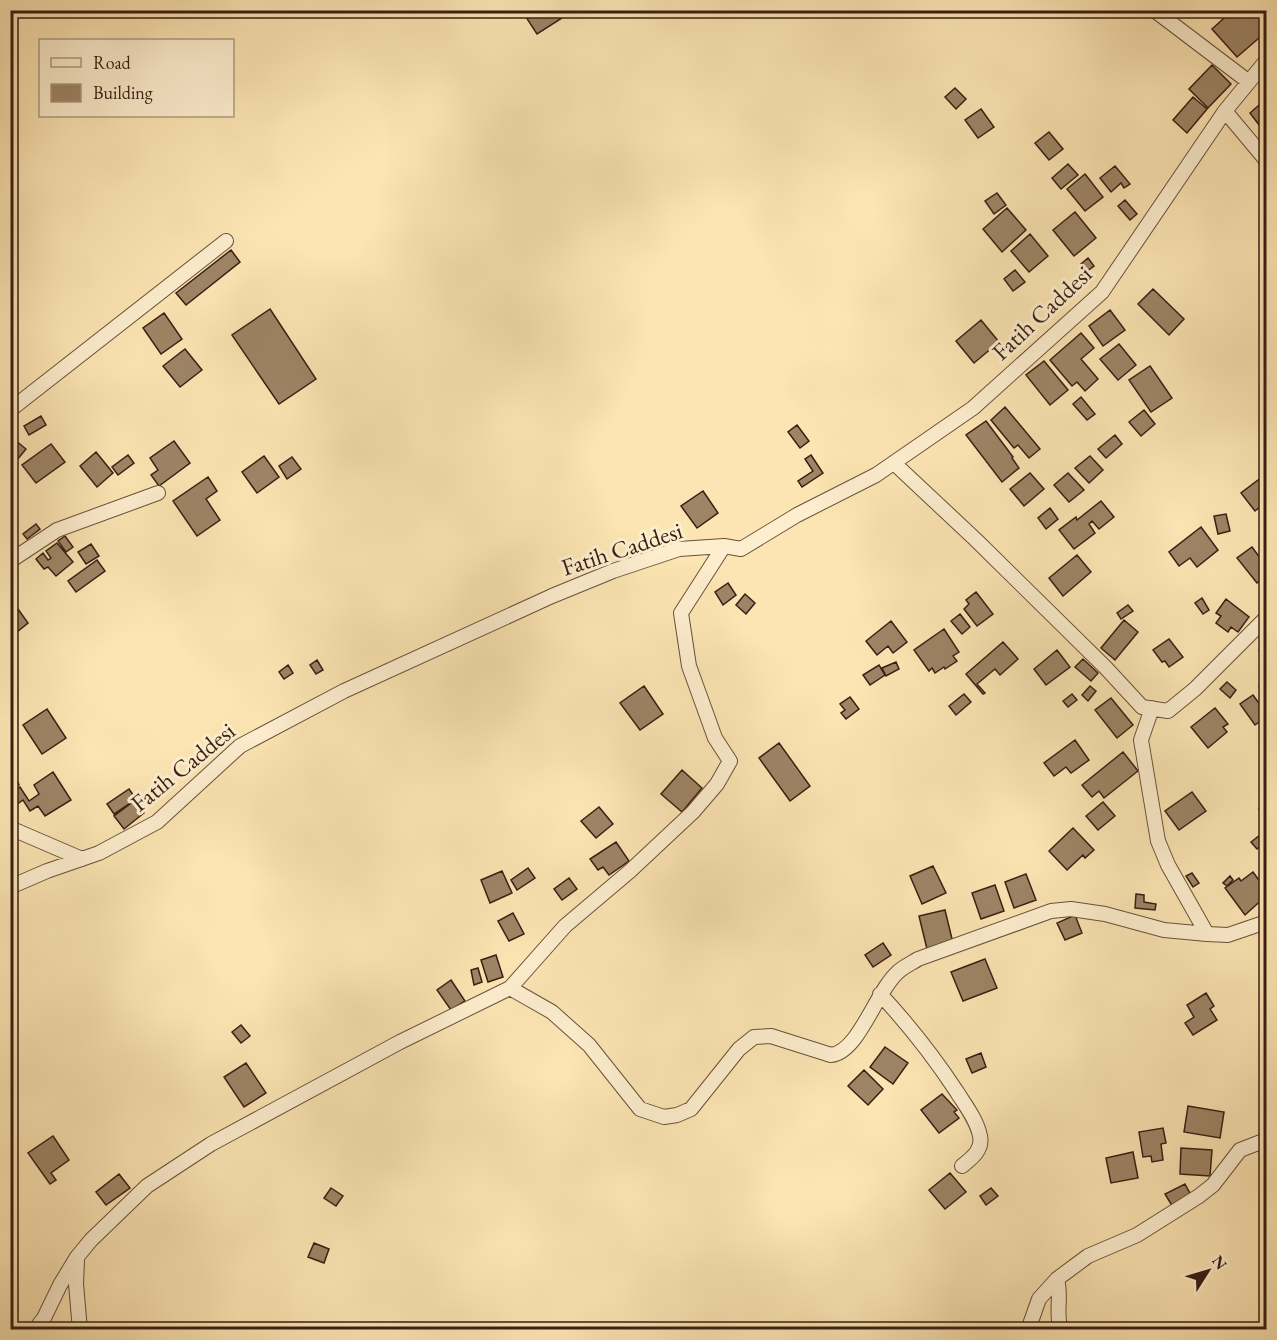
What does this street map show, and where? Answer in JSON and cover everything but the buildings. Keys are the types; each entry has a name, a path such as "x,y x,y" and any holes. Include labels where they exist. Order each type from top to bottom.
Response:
{"street":[{"path":"10,15 17,10"},
{"path":"1154,10 1249,82"},
{"name":"Fatih Caddesi","path":"10,887 46,871 99,853 157,822 240,746 344,691 552,596 613,571 679,549 724,546 741,549 797,515 895,464 973,408 1102,292 1225,111 1266,62"},
{"path":"1225,111 1266,160"},
{"path":"10,410 226,241"},
{"path":"895,464 976,540 1106,668 1142,707 1168,711 1196,689 1266,618"},
{"path":"10,561 57,530 158,493"},
{"path":"35,1329 44,1318 77,1257 147,1186 212,1144 400,1042 510,988 565,926 630,871 693,812 717,784 730,761 714,738 688,666 681,613 724,546"},
{"path":"1152,708 1141,740 1158,841 1168,865 1207,934"},
{"path":"10,828 82,859"},
{"path":"510,988 552,1012 589,1045 640,1109 664,1117 677,1116 691,1108 739,1048 754,1038 771,1036 831,1055 839,1054 854,1040 880,994 898,971 918,959 1051,911 1071,909 1105,914 1164,930 1207,934 1228,935 1266,922"},
{"path":"880,994 940,1067 970,1112 980,1137 979,1147 976,1155 962,1166"},
{"path":"1028,1329 1038,1299 1057,1279 1088,1256 1137,1235 1199,1196 1213,1185 1240,1150 1266,1140"},
{"path":"77,1257 76,1284 80,1329"},
{"path":"1057,1279 1060,1293 1058,1321 1061,1329"}]}
